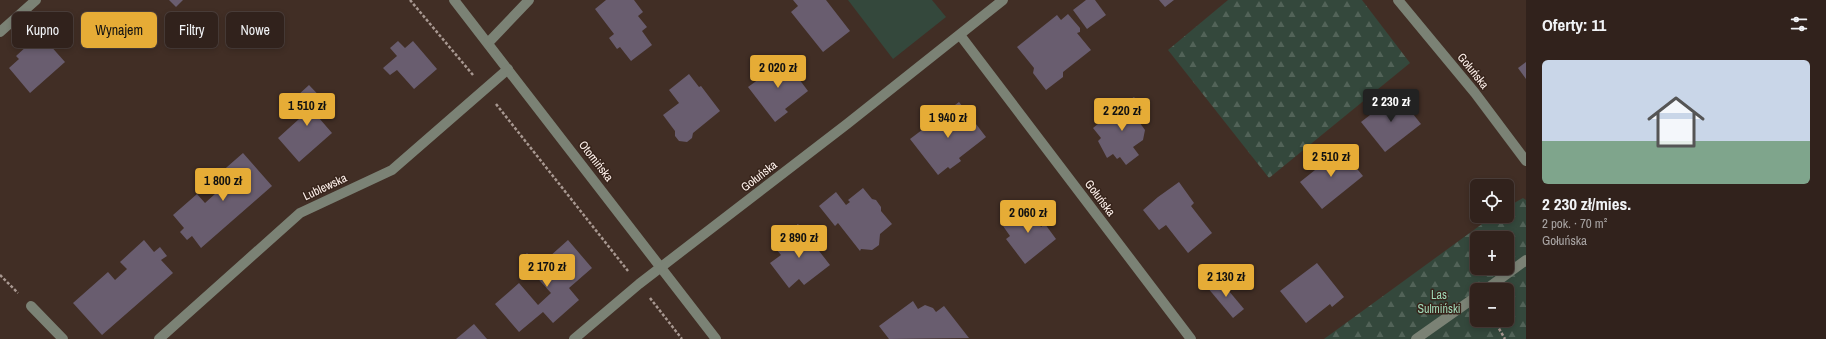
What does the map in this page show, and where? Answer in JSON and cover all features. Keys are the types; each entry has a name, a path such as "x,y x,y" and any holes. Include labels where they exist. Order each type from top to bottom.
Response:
{"street":[{"path":"0,32 36,0"},
{"name":"Otomińska","path":"454,0 716,339"},
{"path":"488,43 530,0"},
{"name":"Gołuńska","path":"574,339 640,284 1003,0"},
{"name":"Gołuńska","path":"1398,0 1475,93 1526,161"},
{"name":"Gołuńska","path":"960,34 1191,339"},
{"name":"Lublewska","path":"159,339 300,213 392,170 508,69"},
{"path":"1495,283 1526,260"},
{"path":"1416,339 1470,301"},
{"path":"31,306 63,339"}],"path":[{"path":"410,0 485,90 682,339"},
{"path":"0,275 31,306"},
{"path":"1498,327 1505,339"}],"green space":[{"path":"848,0 932,0 946,17 893,59"},
{"path":"1228,0 1362,0 1410,63 1269,178 1168,50"},
{"name":"Las Sulmiński","path":"1523,198 1526,200 1526,339 1324,339 1470,233 1470,275 1514,275 1514,231 1472,231 1483,223 1514,223 1514,203"}],"building":[{"path":"169,0 183,0 176,7"},
{"path":"606,0 634,0 643,12 638,16 647,27 642,31 652,45 631,61 620,47 617,49 609,38 614,34 595,9"},
{"path":"793,0 826,0 850,31 823,52 791,12 798,6"},
{"path":"1086,0 1095,0 1106,15 1087,29 1073,10"},
{"path":"1159,0 1174,0 1165,7"},
{"path":"1068,14 1080,28 1080,32 1077,33 1091,50 1063,72 1063,77 1046,90 1033,73 1034,68 1017,47 1057,15 1061,20"},
{"path":"398,41 405,48 413,41 437,69 414,89 397,70 390,75 383,68 397,56 390,48"},
{"path":"25,48 52,48 65,62 30,93 9,68 19,59 16,56"},
{"path":"784,59 808,91 785,109 788,112 775,122 748,87 759,79 757,77 760,71 767,65 774,66"},
{"path":"1526,62 1526,79 1518,68"},
{"path":"689,74 699,87 701,86 720,111 693,133 692,138 687,142 679,141 675,136 675,131 663,115 679,103 669,90"},
{"path":"309,85 330,107 319,118 332,133 299,162 278,138 309,110 297,96"},
{"path":"1397,94 1421,124 1385,152 1361,122"},
{"path":"1134,97 1143,108 1137,113 1137,119 1145,130 1143,140 1133,147 1139,155 1126,165 1120,157 1117,159 1113,154 1107,158 1098,141 1101,138 1093,128 1109,115 1108,114"},
{"path":"959,102 986,137 959,158 961,161 950,169 948,167 938,175 910,139"},
{"path":"1338,146 1363,176 1322,209 1300,182 1325,162 1322,159"},
{"path":"243,153 272,186 201,248 192,236 187,240 180,232 184,228 173,215 197,194 205,203 227,183 219,174"},
{"path":"1179,182 1194,203 1191,206 1212,233 1188,253 1166,225 1159,230 1143,210"},
{"path":"863,188 872,199 876,200 881,207 881,211 892,224 880,234 879,245 872,250 861,249 860,251 838,223 835,226 819,206 836,192 846,205 850,202 848,200"},
{"path":"1034,203 1042,213 1035,218 1041,227 1045,224 1056,239 1025,264 1006,239 1010,236 1003,226"},
{"path":"798,224 830,265 804,285 799,279 789,288 770,263 781,255 776,249 788,240 784,235"},
{"path":"144,240 154,252 160,247 167,256 161,260 173,273 102,335 73,303 108,272 115,280 127,269 120,262"},
{"path":"568,240 592,268 569,288 579,300 553,323 543,312 519,332 495,304 519,283 538,305 551,293 521,260 527,253 539,266"},
{"path":"1317,263 1344,297 1332,307 1330,304 1306,323 1280,291"},
{"path":"1218,278 1244,309 1233,318 1207,287"},
{"path":"913,301 918,309 925,305 933,308 936,312 944,306 969,338 889,339 879,326"},
{"path":"474,324 487,339 456,339"}]}
